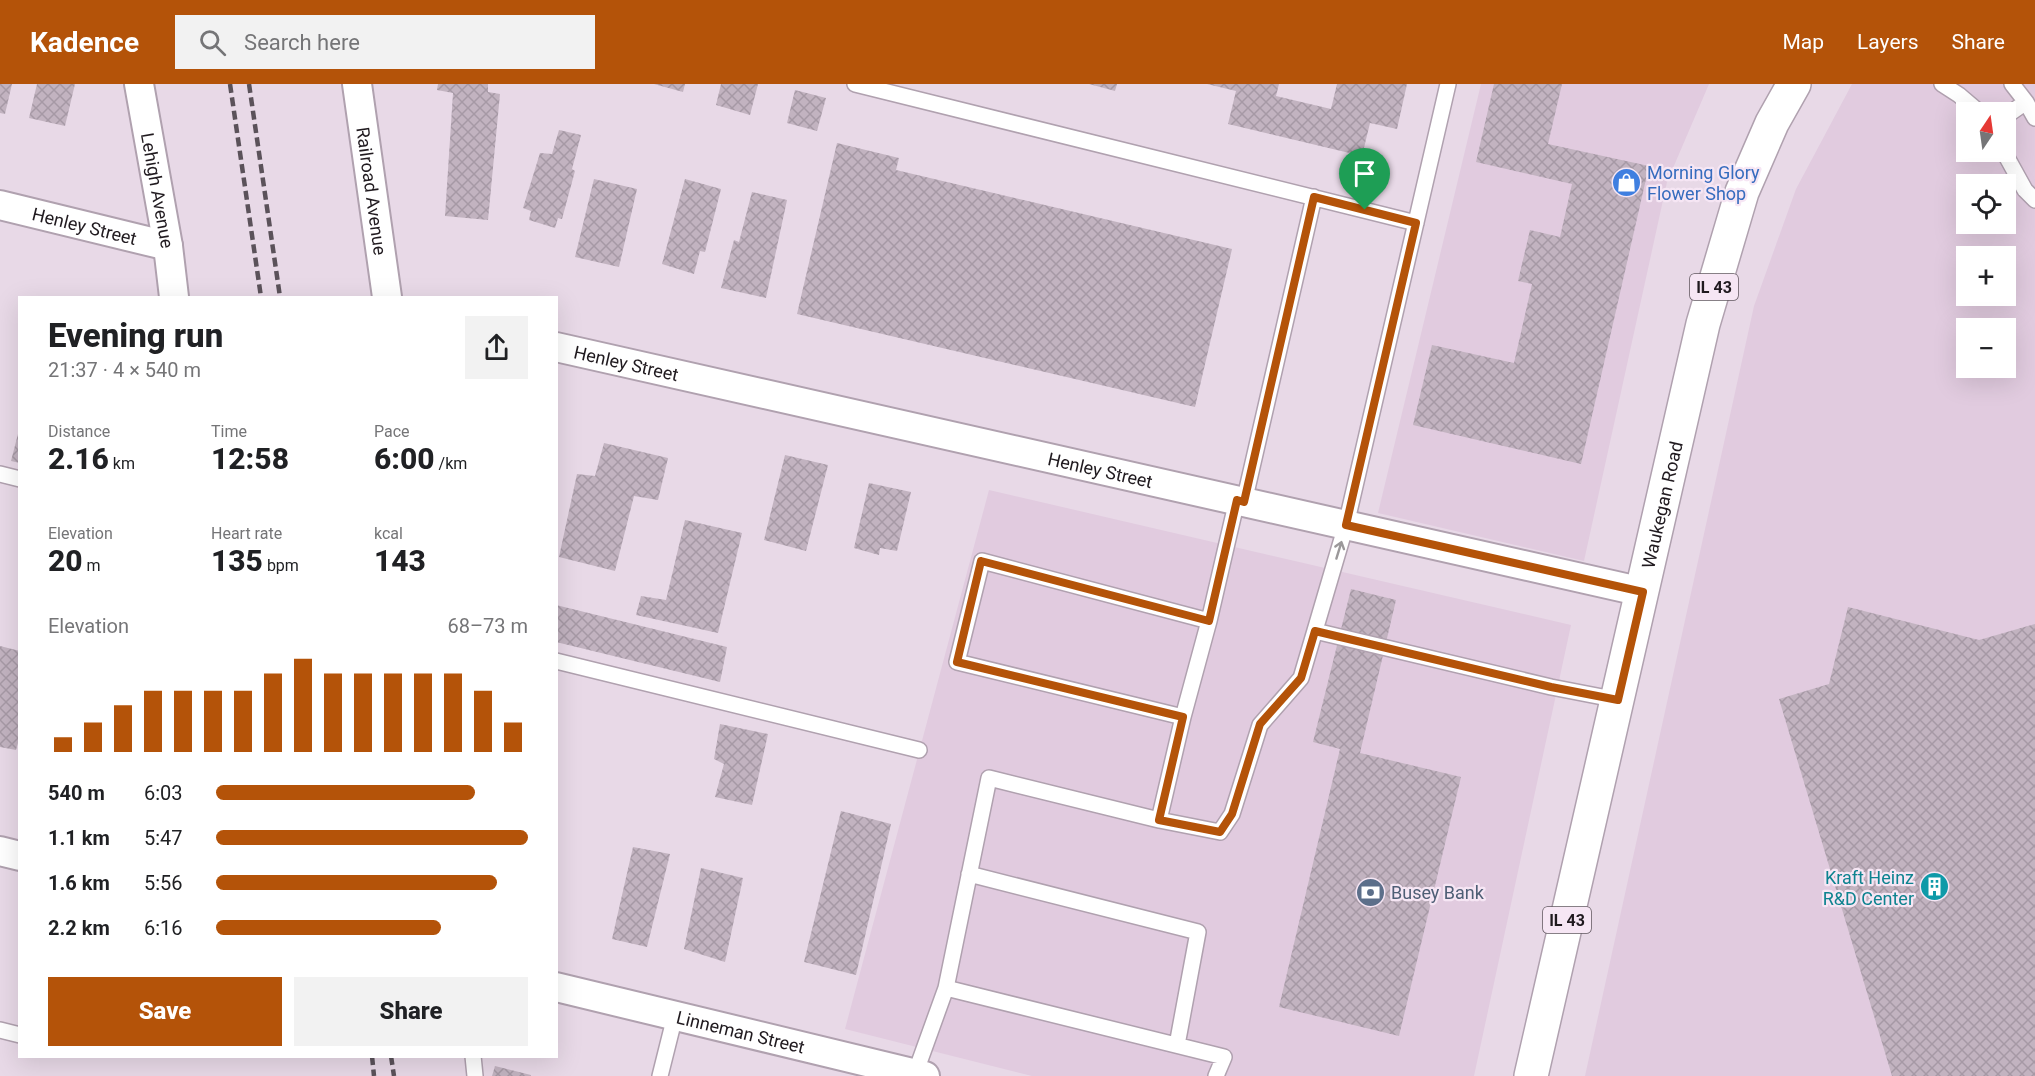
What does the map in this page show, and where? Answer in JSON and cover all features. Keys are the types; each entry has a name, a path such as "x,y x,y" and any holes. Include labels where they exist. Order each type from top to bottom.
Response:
{"main road":[{"name":"Waukegan Road","path":"1531,1076 1689,382 1742,192 1772,123 1794,84"}],"street":[{"name":"Lehigh Avenue","path":"139,84 168,246 174,296"},
{"name":"Railroad Avenue","path":"357,84 387,296"},
{"name":"Henley Street","path":"0,205 168,246"},
{"name":"Henley Street","path":"558,347 1643,592"},
{"path":"0,851 18,856"},
{"name":"Linneman Street","path":"558,987 920,1075"}],"lane":[{"path":"855,84 1416,223"},
{"path":"920,1075 946,988 989,778 1159,820 1220,832 1232,814 1260,724 1301,678 1315,631 1346,525 1448,84"},
{"path":"1942,84 1967,102"},
{"path":"2012,84 2035,118"},
{"path":"2016,109 2026,102"},
{"path":"2010,162 2025,190 2035,200"},
{"path":"1159,820 1314,197"},
{"path":"0,474 18,478"},
{"path":"1183,717 957,662 981,561 1209,621"},
{"path":"1315,631 1551,687 1618,700"},
{"path":"558,661 919,750"},
{"path":"969,874 1198,932 1177,1045"},
{"path":"946,988 1224,1057 1216,1076"},
{"path":"660,1076 675,1016"},
{"path":"0,1030 18,1034"},
{"path":"473,1058 475,1076"}],"shaded area":[{"path":"1481,84 1709,84 1667,182 1584,561 1378,513"},
{"name":"Kraft Heinz R&D Center","path":"1852,84 2035,84 2035,1076 1585,1076 1754,306 1796,189"},
{"path":"989,490 1571,625 1474,1076 1032,1076 845,1029"}],"building":[{"path":"0,84 12,84 5,114 0,113"},
{"path":"37,84 75,84 65,126 29,118"},
{"path":"438,84 488,84 488,92 500,94 488,220 445,216 453,93 437,90"},
{"path":"654,84 685,84 683,92"},
{"path":"721,84 758,84 750,115 716,105"},
{"path":"1089,84 1117,84 1115,91"},
{"path":"1207,84 1279,84 1276,96 1331,109 1337,84 1407,84 1397,129 1370,123 1362,156 1228,124 1236,91"},
{"path":"1494,84 1562,84 1548,144 1649,166 1581,464 1413,425 1432,345 1514,363 1532,284 1518,281 1530,230 1560,237 1572,184 1476,162"},
{"path":"795,90 826,98 817,131 787,123"},
{"path":"559,130 581,135 572,169 575,171 562,219 558,218 555,228 529,220 531,211 523,208 540,153 552,154"},
{"path":"837,143 899,158 896,170 1232,249 1195,407 797,314"},
{"path":"594,179 637,189 619,267 575,257"},
{"path":"685,179 721,189 705,252 700,251 694,274 662,264"},
{"path":"752,192 787,200 766,298 721,288 734,240 739,242"},
{"path":"18,434 18,463 11,461"},
{"path":"604,443 668,458 658,500 634,496 615,571 559,557 577,474 595,476"},
{"path":"785,455 828,465 806,551 764,540"},
{"path":"869,483 911,492 897,551 880,548 879,555 854,548"},
{"path":"685,520 742,533 718,633 636,615 641,596 666,600"},
{"name":"Busey Bank","path":"1351,589 1396,600 1360,753 1461,777 1399,1036 1279,1007 1340,749 1313,742"},
{"path":"558,605 727,647 720,682 558,642"},
{"name":"Kraft Heinz R&D Center","path":"1848,607 1979,640 2035,624 2035,1076 1892,1076 1779,699 1829,684"},
{"path":"0,646 18,650 18,743 16,750 0,747"},
{"path":"720,724 768,734 752,805 715,797 724,764 714,759"},
{"path":"841,811 891,824 856,975 804,962"},
{"path":"633,847 670,854 647,947 612,939"},
{"path":"701,868 743,878 725,962 684,949"},
{"path":"495,1066 531,1075 531,1076 492,1076"}],"railway":[{"path":"230,84 261,296"},
{"path":"249,84 280,296"},
{"path":"372,1058 374,1076"},
{"path":"391,1058 394,1076"}],"place":[{"name":"Morning Glory Flower Shop","path":"1626,182"},
{"name":"Kraft Heinz R&D Center","path":"1935,887"},
{"name":"Busey Bank","path":"1370,892"}],"route":[{"path":"1314,197 1365,210 1416,223 1346,525 1643,592 1618,700 1551,687 1315,631 1301,678 1260,724 1232,814 1220,832 1159,820 1183,717 957,662 981,561 1209,621 1237,500 1244,502 1314,197"}]}
